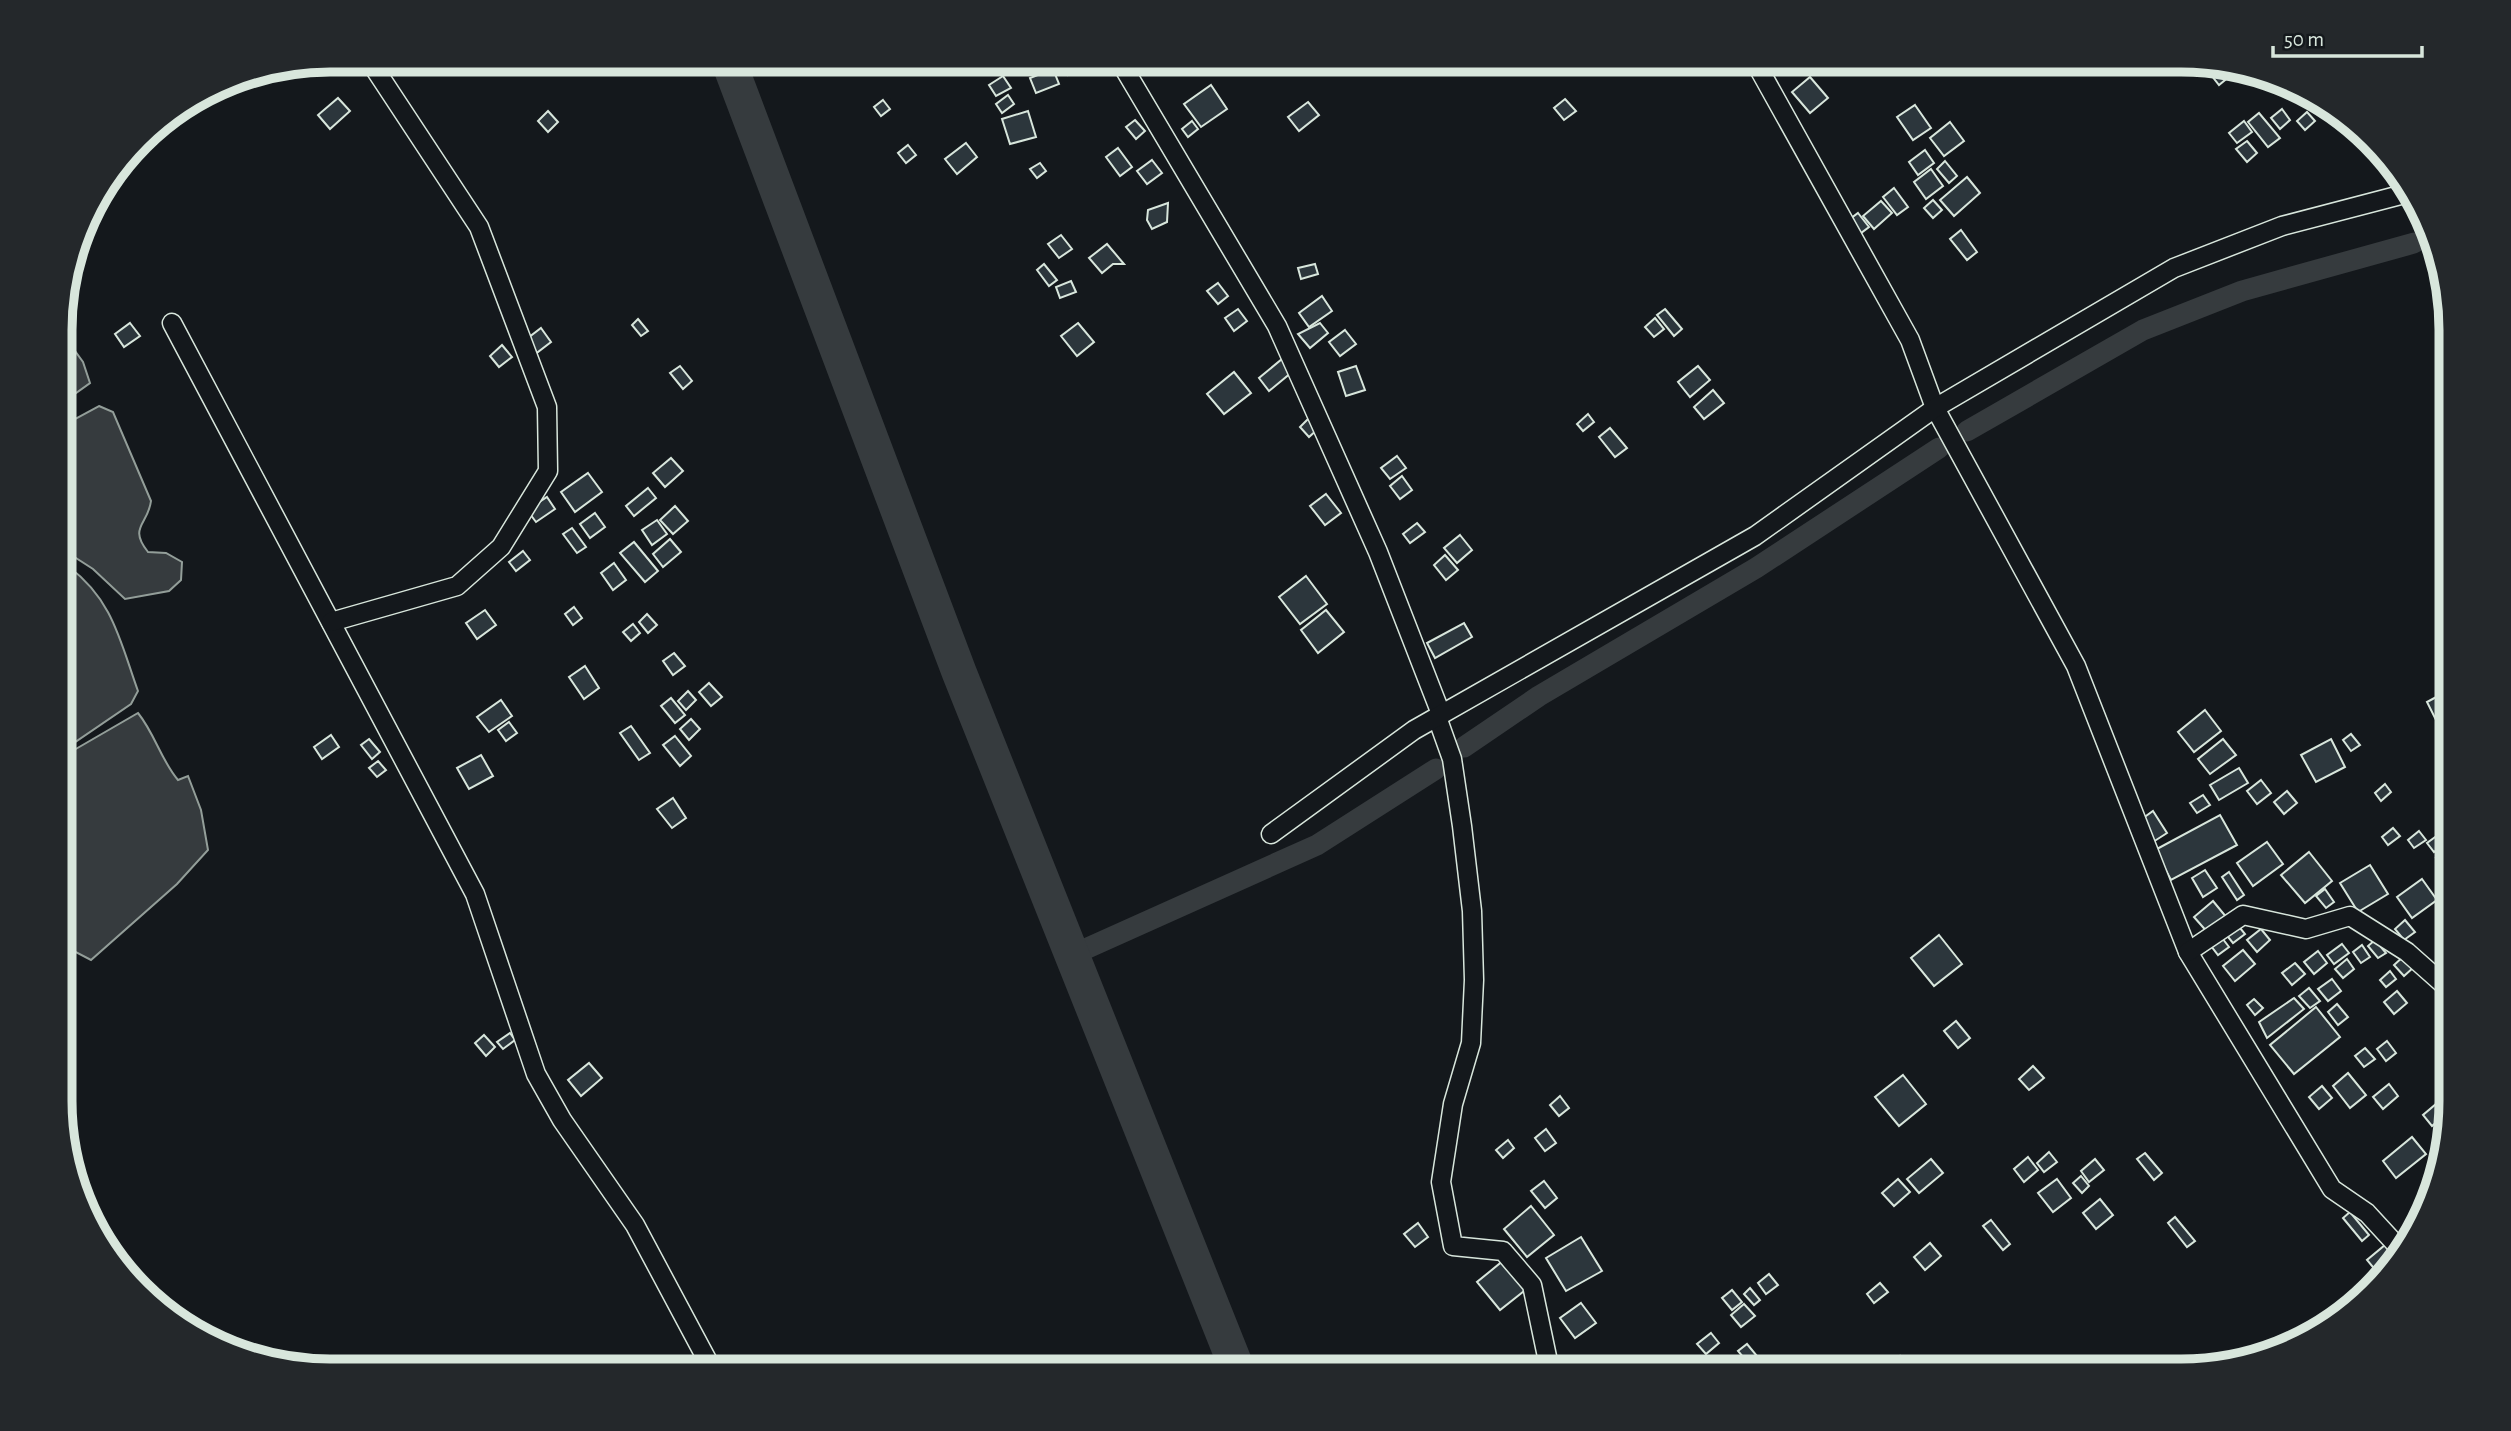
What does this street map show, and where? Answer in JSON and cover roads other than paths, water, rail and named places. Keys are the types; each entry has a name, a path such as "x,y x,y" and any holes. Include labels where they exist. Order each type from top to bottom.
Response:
{"street":[{"path":"331,622 457,586 501,547 548,471 547,407 479,227 377,72"},
{"path":"1126,72 1277,326 1378,552 1439,716 1452,760 1456,786 1472,911 1474,979 1471,1043 1453,1104 1441,1182 1453,1246 1503,1251 1532,1285 1547,1359"},
{"path":"1761,72 1910,340 1935,408 2076,666 2188,951 2332,1189 2367,1213 2396,1245"},
{"path":"1271,834 1414,730 1755,536 1935,408 2174,268 2282,226 2401,195"},
{"path":"172,323 475,894 536,1074 562,1120 635,1225 707,1359"},
{"path":"2188,951 2243,915 2306,929 2350,916 2407,952 2439,980"}],"waterway":[{"path":"733,72 959,672 1233,1359"},
{"path":"1967,431 2143,330 2242,291 2414,243"},
{"path":"1464,747 1539,696 1756,568 1939,448"},
{"path":"1072,955 1317,845 1436,769"}]}
